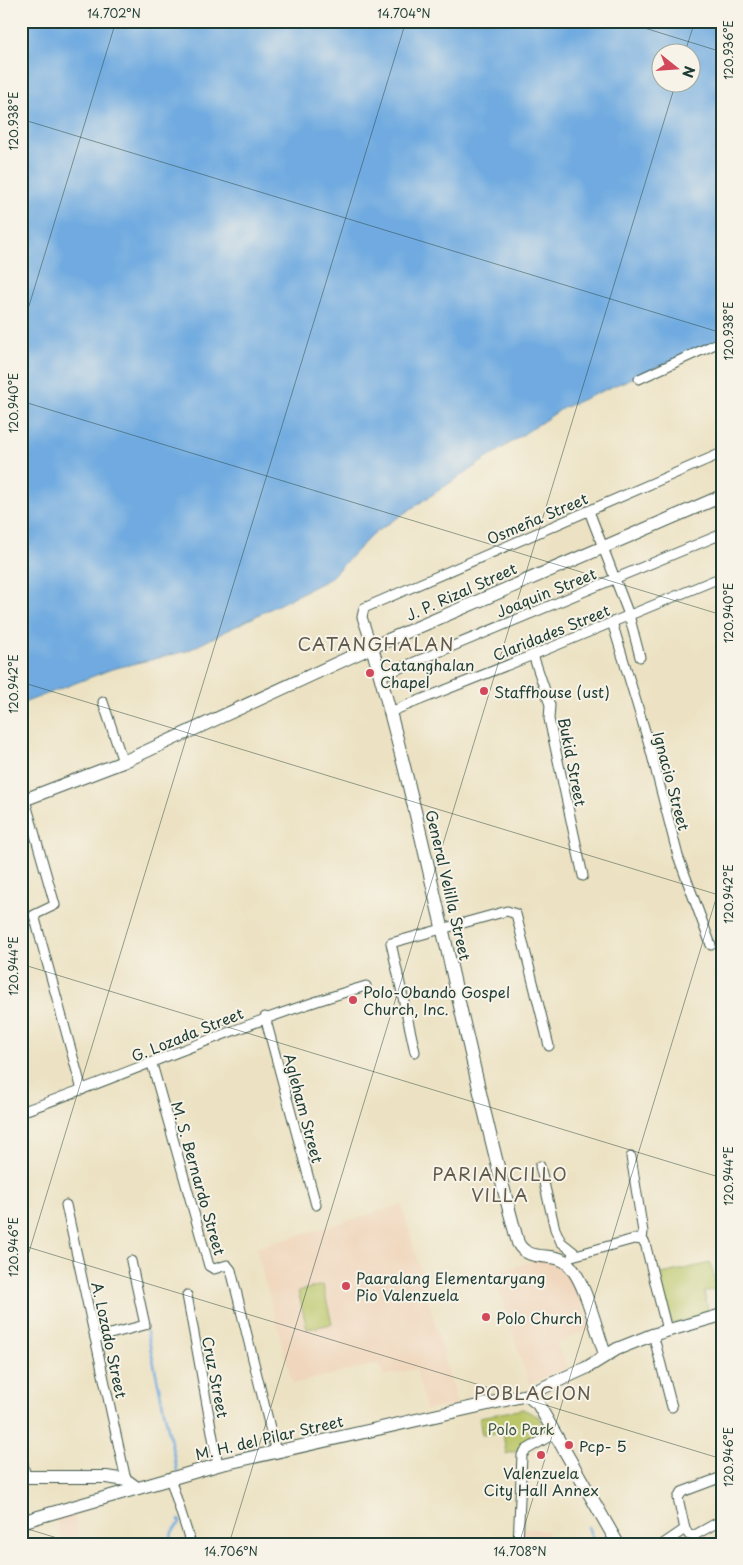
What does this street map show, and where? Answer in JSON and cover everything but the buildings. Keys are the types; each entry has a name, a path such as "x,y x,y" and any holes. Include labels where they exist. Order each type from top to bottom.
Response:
{"main road":[{"name":"J. P. Rizal Street","path":"23,801 123,762 372,647 722,496"},
{"name":"General Velilla Street","path":"372,647 381,676 444,929 494,1154 518,1243 525,1252 564,1260"},
{"path":"564,1260 578,1277 605,1354"},
{"name":"M. H. del Pilar Street","path":"21,1522 218,1464 528,1395 586,1368 605,1354 653,1334 722,1315"},
{"path":"528,1395 536,1400 618,1544"},
{"path":"24,1477 106,1477 126,1480 137,1488"}],"street":[{"path":"639,379 722,342"},
{"name":"Osmeña Street","path":"372,647 362,617 364,608 722,453"},
{"path":"589,511 629,615 640,657"},
{"name":"Joaquin Street","path":"381,676 722,534"},
{"name":"Claridades Street","path":"390,712 722,577"},
{"name":"Ignacio Street","path":"612,622 649,744 678,856 711,945"},
{"name":"Bukid Street","path":"533,655 550,705 549,719 583,876"},
{"path":"103,702 123,762"},
{"path":"23,801 55,904 34,915 82,1090"},
{"path":"414,1052 391,943 507,911 516,914 549,1046"},
{"name":"G. Lozada Street","path":"21,1112 152,1064 265,1017 366,986"},
{"name":"Agleham Street","path":"265,1017 316,1205"},
{"name":"M. S. Bernardo Street","path":"152,1064 209,1266 214,1269 226,1265 232,1270 276,1452"},
{"path":"631,1157 643,1232 642,1240 645,1243 667,1330"},
{"path":"540,1166 555,1229 561,1242 576,1254"},
{"name":"A. Lozado Street","path":"66,1206 126,1480"},
{"path":"564,1260 576,1254 634,1239 642,1240"},
{"path":"95,1338 145,1325 131,1260"},
{"name":"Cruz Street","path":"187,1295 218,1464"},
{"path":"653,1334 672,1406"},
{"path":"518,1544 522,1455 555,1433"},
{"path":"21,1455 24,1477"},
{"path":"722,1477 678,1495 687,1534 693,1536 722,1520"},
{"path":"170,1478 191,1544"},
{"path":"662,1544 685,1529"}],"shaded area":[{"name":"Paaralang Elementaryang Pio Valenzuela","path":"402,1205 457,1404 426,1410 416,1369 383,1376 380,1363 293,1384 256,1248"},
{"path":"538,1259 563,1266 573,1277 590,1329 556,1343 567,1367 529,1384 494,1273"},
{"path":"74,1514 79,1538 62,1542 56,1518"},
{"path":"522,1527 547,1531 547,1537 552,1538 551,1544 521,1544"}],"green space":[{"path":"711,1263 717,1289 704,1292 709,1314 671,1324 657,1275"},
{"path":"323,1285 332,1324 307,1329 298,1291"},
{"name":"Polo Park","path":"523,1409 539,1417 548,1433 523,1449 506,1454 503,1433 482,1435 479,1417"}],"water":[{"path":"21,21 722,21 722,339 563,408 373,534 329,579 187,651 112,669 21,704"}],"waterway":[{"path":"147,1332 177,1470"},
{"path":"170,1544 172,1532 180,1523 179,1520"},
{"path":"588,1527 595,1544"}],"place":[{"name":"Catanghalan Chapel","path":"370,673"},
{"name":"Staffhouse (ust)","path":"484,691"},
{"name":"Polo-Obando Gospel Church, Inc.","path":"353,1000"},
{"name":"Paaralang Elementaryang Pio Valenzuela","path":"346,1286"},
{"name":"Polo Church","path":"486,1317"},
{"name":"Pcp- 5","path":"569,1445"},
{"name":"Valenzuela City Hall Annex","path":"541,1455"}],"district":[{"name":"CATANGHALAN","path":"376,643"},
{"name":"PARIANCILLO VILLA","path":"500,1183"},
{"name":"POBLACION","path":"533,1392"}]}
